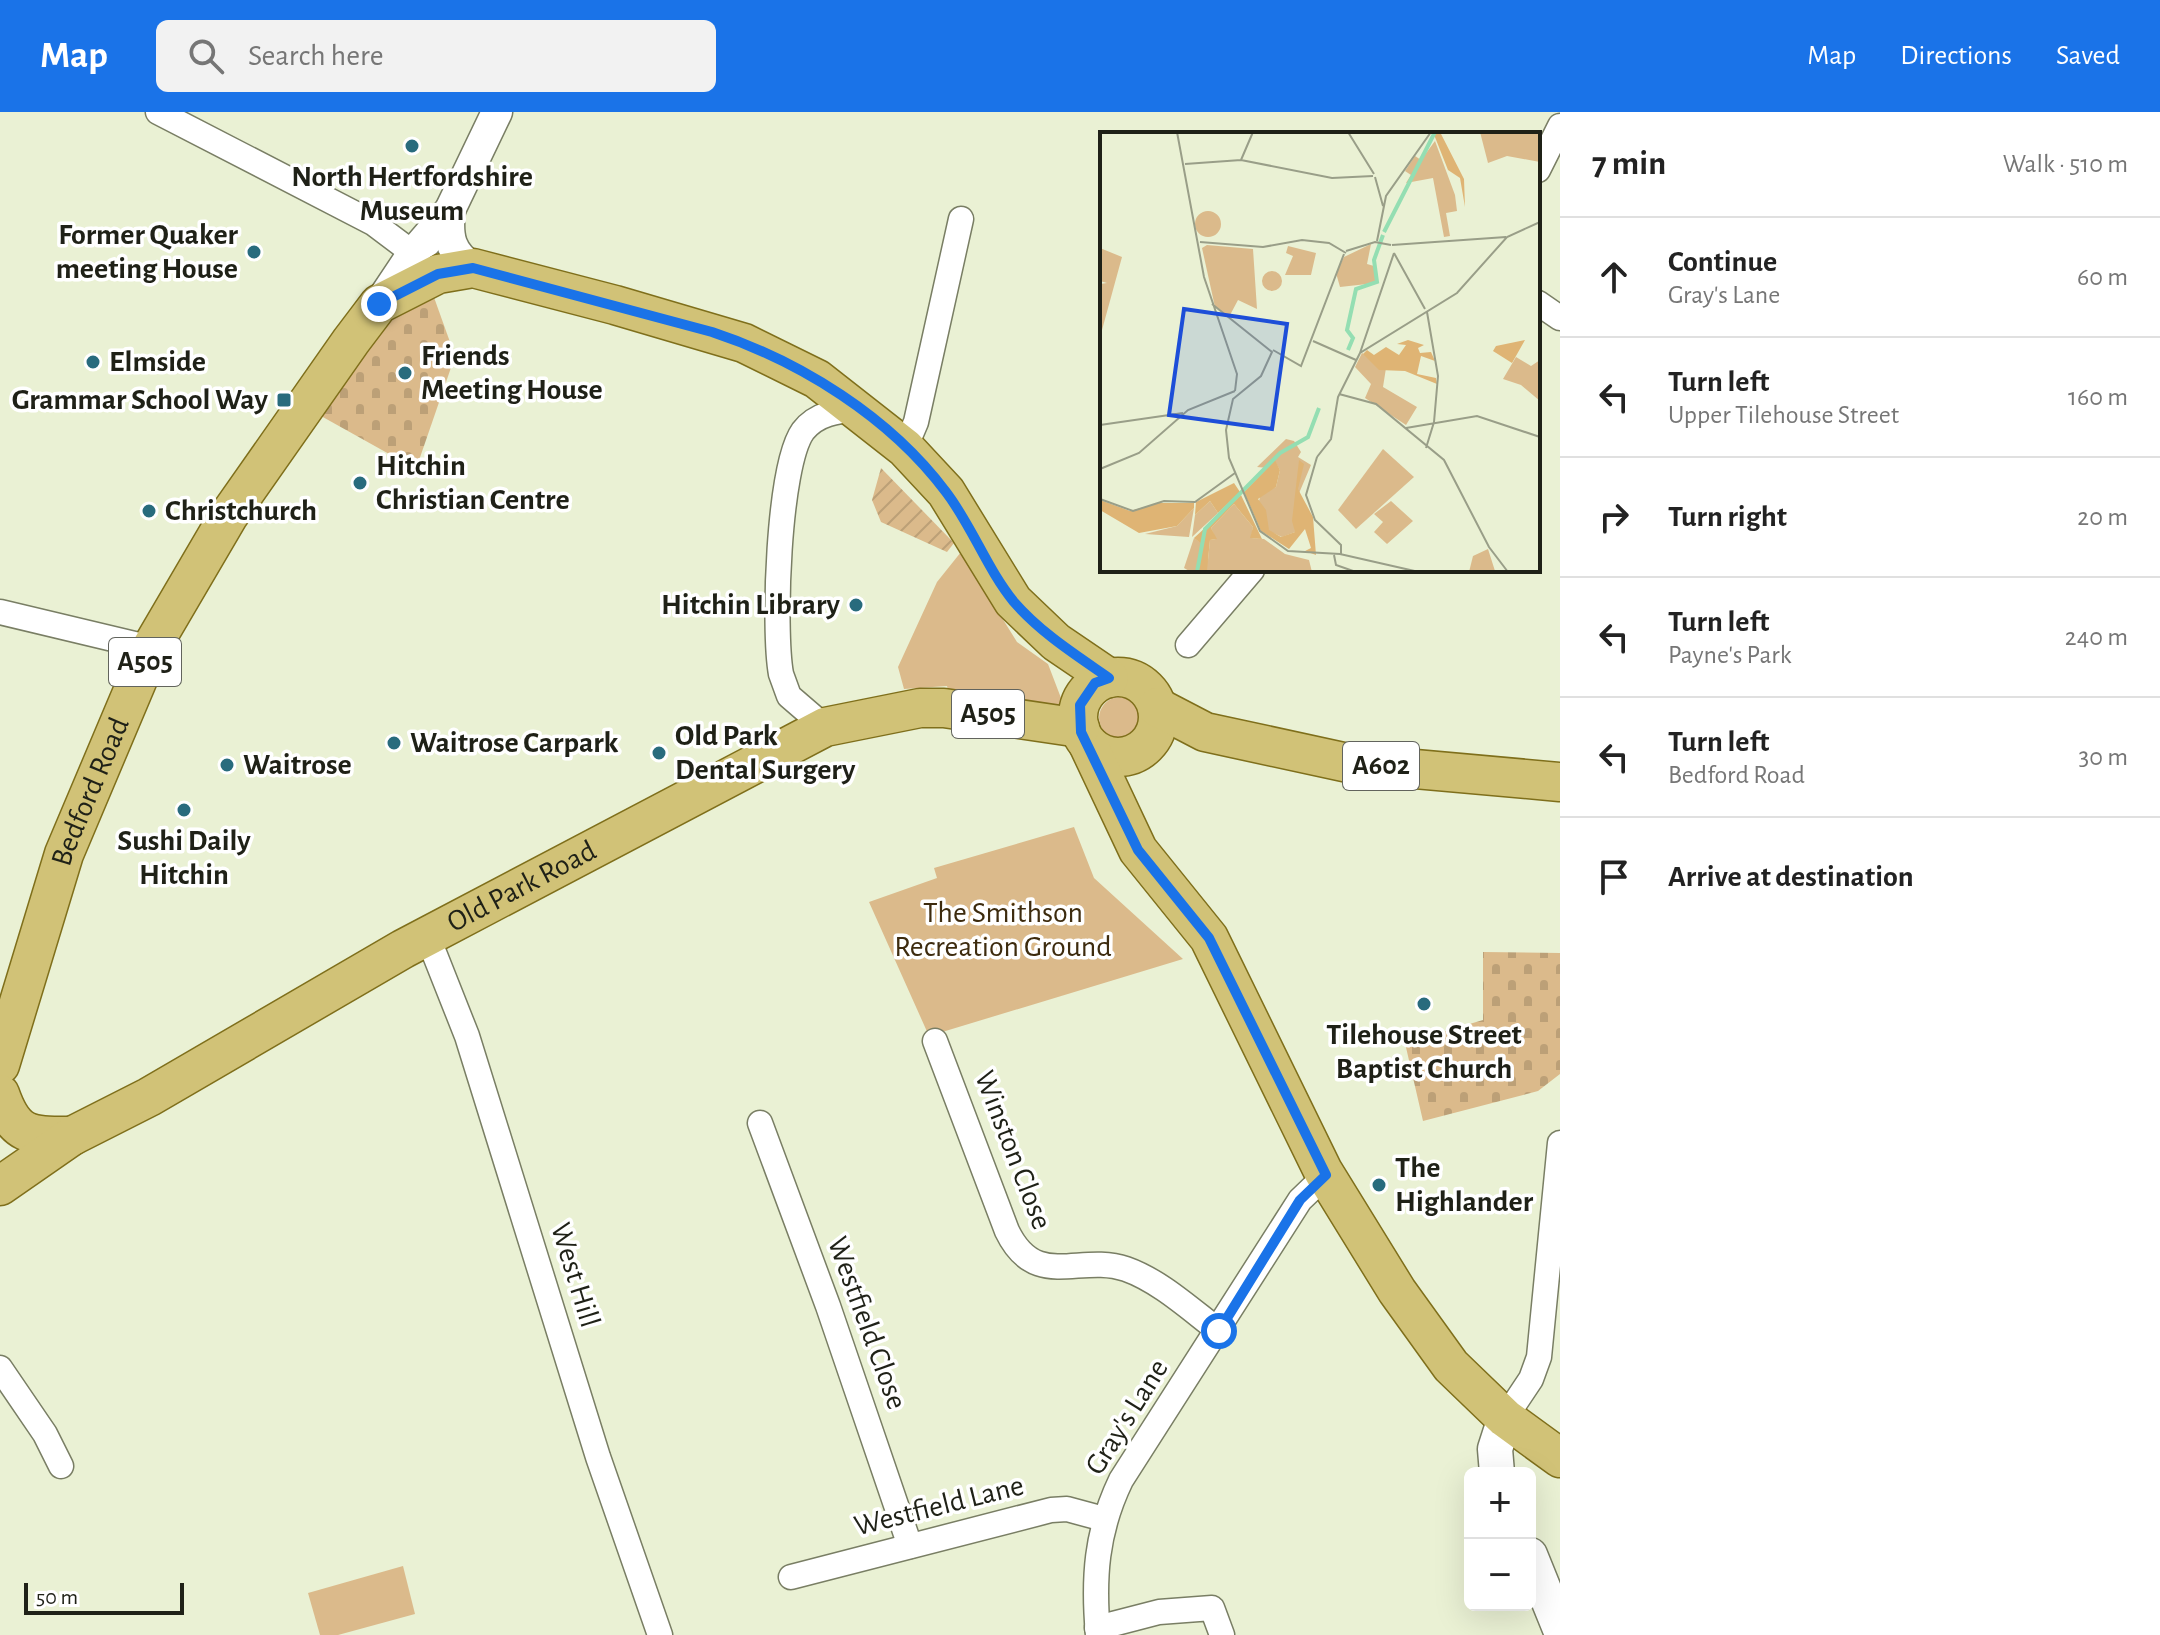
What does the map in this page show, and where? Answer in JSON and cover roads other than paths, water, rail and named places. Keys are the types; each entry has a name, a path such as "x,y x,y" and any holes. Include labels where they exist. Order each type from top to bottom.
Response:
{"main road":[{"name":"Bedford Road","path":"0,1065 64,854 151,648 229,515 379,304 462,258"},
{"name":"A505","path":"462,258 744,343 817,379 905,448 946,492 1013,601 1056,642 1109,678"},
{"path":"1124,819 1124,791 1140,750 1155,734 1157,707 1149,693 1135,681 1109,678 1095,683 1080,705 1084,736 1124,819 1147,863 1209,938 1326,1175 1397,1291 1451,1366 1505,1418 1560,1458"},
{"name":"A602","path":"1157,707 1205,732 1348,763 1560,782"},
{"name":"Old Park Road","path":"0,1186 72,1136 149,1097 427,935 825,727 920,708 944,708 1084,736"},
{"name":"A602","path":"1140,750 1205,732"},
{"path":"1084,736 1113,757 1140,750"},
{"name":"A505","path":"0,1094 17,1127 32,1135 72,1136"},
{"path":"1496,1467 1495,1449 1505,1418"},
{"path":"1536,1570 1560,1629"}],"street":[{"path":"158,112 373,223 413,253"},
{"path":"379,304 413,253 450,210 497,112"},
{"path":"1540,166 1560,126"},
{"path":"450,210 448,232 462,258"},
{"path":"905,448 916,422 961,219"},
{"path":"413,253 430,243 462,258"},
{"path":"1540,304 1560,318"},
{"path":"825,727 789,696 781,674 783,511 791,465 803,431 822,415 858,409"},
{"path":"1188,645 1250,572"},
{"path":"0,612 151,648"},
{"name":"West Hill","path":"427,935 467,1036 598,1457 660,1635"},
{"name":"Winston Close","path":"935,1041 1007,1231 1018,1252 1035,1263 1056,1268 1125,1269 1178,1300 1219,1331"},
{"name":"Westfield Close","path":"760,1123 828,1306 910,1546"},
{"path":"1505,1418 1531,1379 1539,1357 1553,1290 1560,1143"},
{"name":"Gray's Lane","path":"1098,1632 1095,1570 1104,1519 1121,1480 1300,1200 1326,1175"},
{"path":"0,1368 45,1434 61,1466"},
{"name":"Westfield Lane","path":"791,1577 1051,1510 1067,1509 1104,1519"},
{"path":"1098,1632 1159,1612 1212,1608 1222,1635"}],"place":[{"name":"North Hertfordshire Museum","path":"412,146"},
{"name":"Former Quaker meeting House","path":"254,252"},
{"name":"Elmside","path":"93,362"},
{"name":"Friends Meeting House","path":"405,373"},
{"name":"Grammar School Way","path":"284,400"},
{"name":"Hitchin Christian Centre","path":"360,483"},
{"name":"Christchurch","path":"149,511"},
{"name":"Hitchin Library","path":"856,605"},
{"name":"Waitrose Carpark","path":"394,743"},
{"name":"Old Park Dental Surgery","path":"659,753"},
{"name":"Waitrose","path":"227,765"},
{"name":"Sushi Daily Hitchin","path":"184,810"},
{"name":"Tilehouse Street Baptist Church","path":"1424,1004"},
{"name":"The Highlander","path":"1379,1185"}],"park label":[{"name":"The Smithson Recreation Ground","path":"1003,930"}]}
